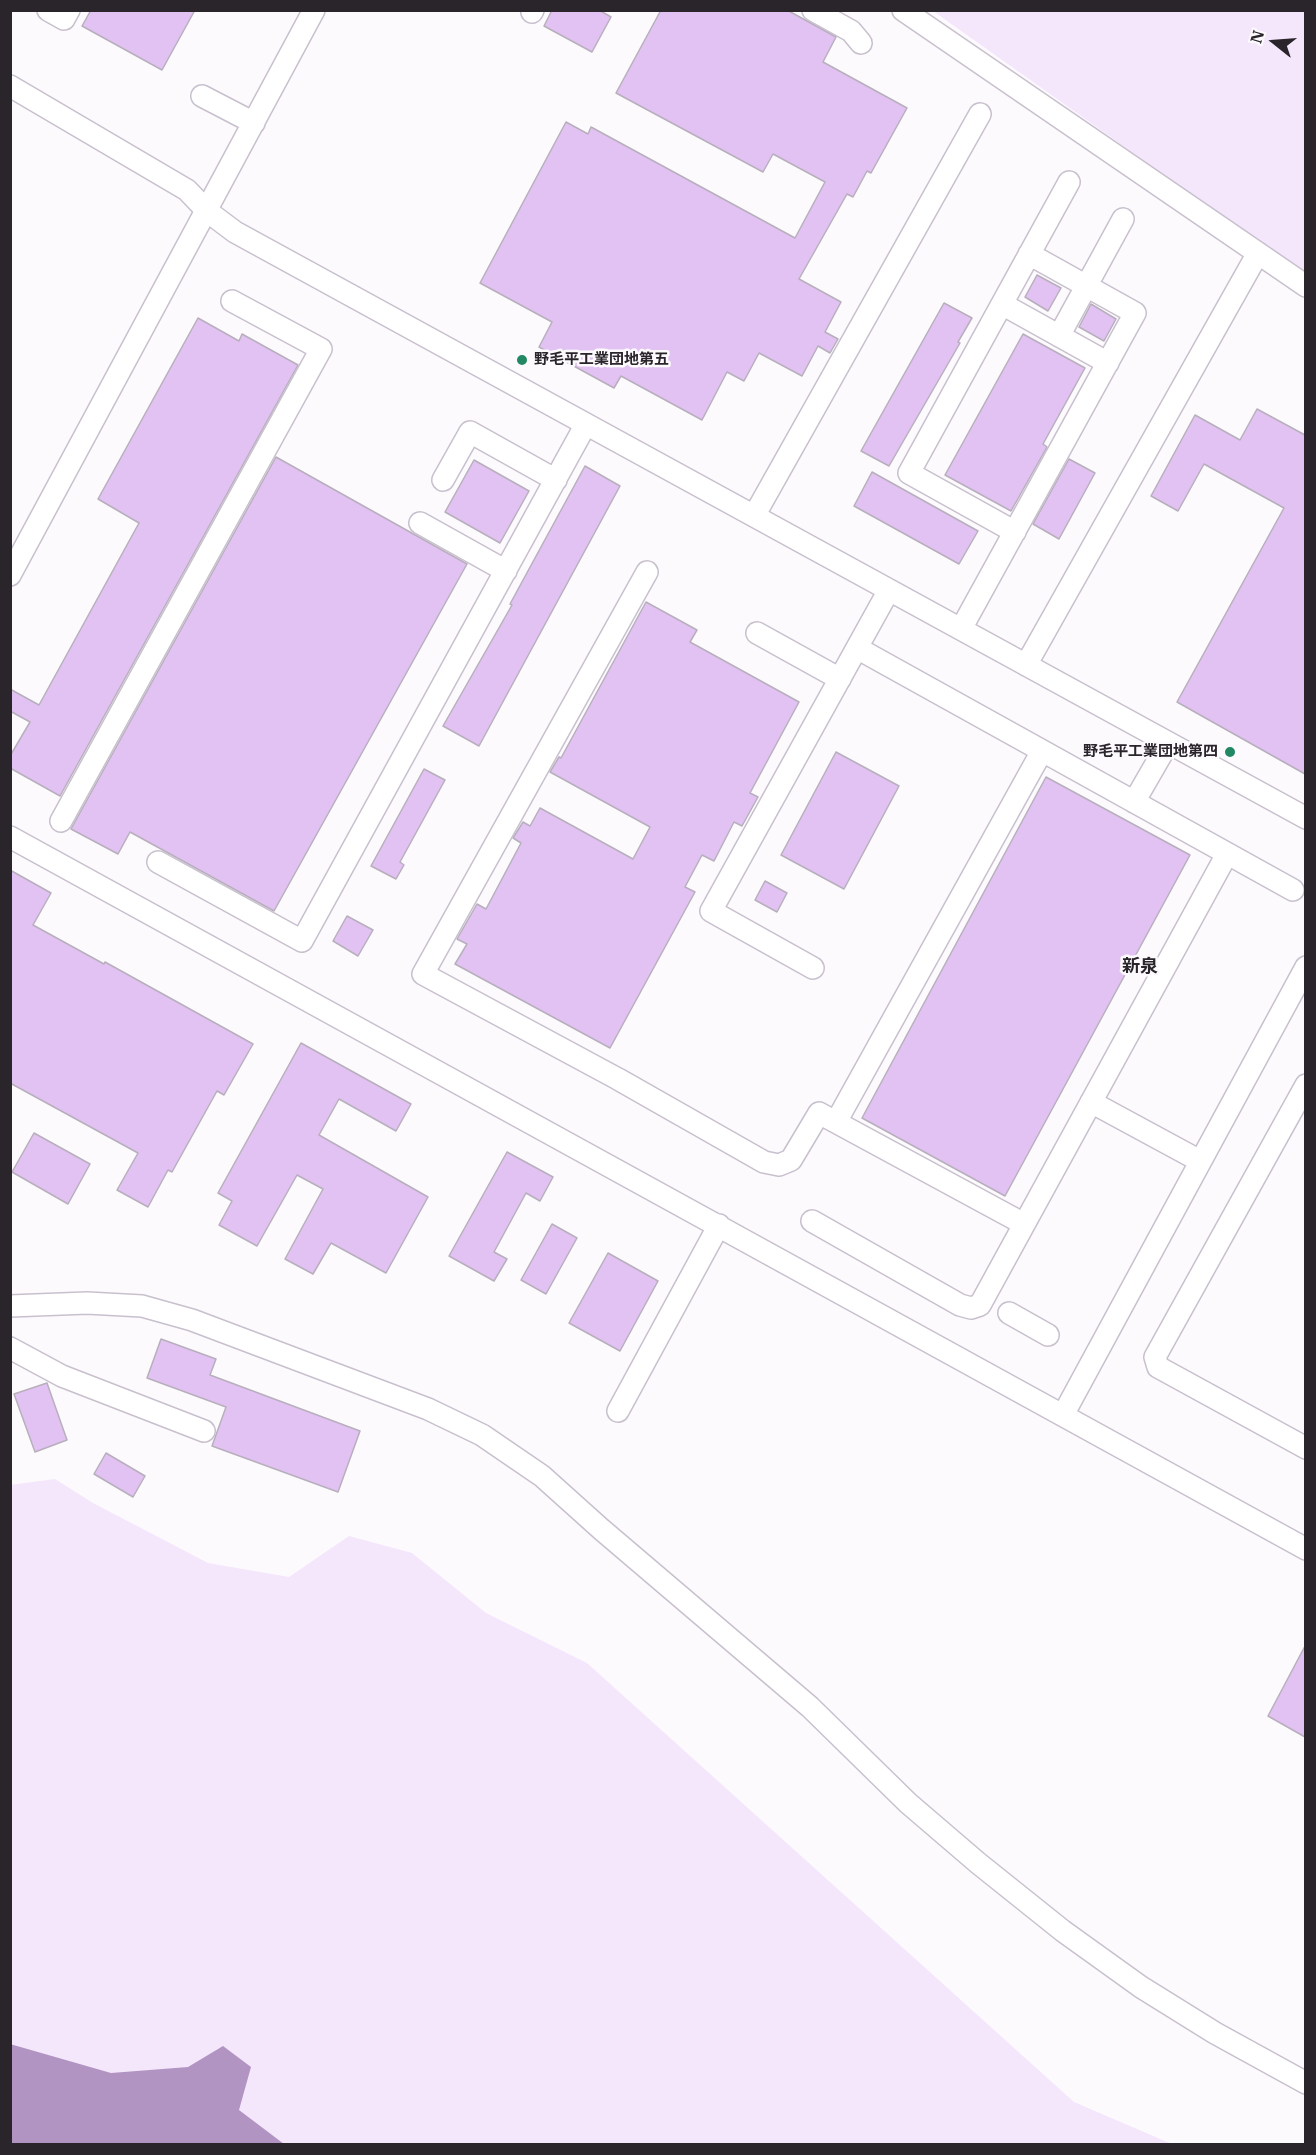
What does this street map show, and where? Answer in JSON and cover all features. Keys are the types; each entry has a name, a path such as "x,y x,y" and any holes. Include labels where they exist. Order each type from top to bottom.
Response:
{"street":[{"path":"48,10 64,19 69,10"},
{"path":"10,575 314,10"},
{"path":"813,10 851,30 861,43"},
{"path":"903,10 1305,286"},
{"path":"10,86 187,190 207,211 235,232 1305,818"},
{"path":"202,96 254,123"},
{"path":"754,516 980,114"},
{"path":"1014,532 909,473 1070,182"},
{"path":"1059,336 1124,219"},
{"path":"1026,665 1258,253"},
{"path":"961,629 1135,313 1029,254"},
{"path":"61,821 321,349 232,301"},
{"path":"1002,304 1108,363"},
{"path":"158,862 303,941 586,424"},
{"path":"443,480 470,432 556,480"},
{"path":"420,523 506,571"},
{"path":"647,572 423,974 618,1079 764,1162 779,1165 791,1160 819,1113 1024,1224"},
{"path":"813,968 711,911 890,590"},
{"path":"757,633 840,679"},
{"path":"857,648 1293,890"},
{"path":"1134,802 1168,743"},
{"path":"836,1122 1042,751"},
{"path":"10,837 1305,1549"},
{"path":"812,1221 960,1305 971,1308 980,1305 1227,854"},
{"path":"1063,1415 1305,967"},
{"path":"1305,1084 1155,1357 1158,1367 1305,1448"},
{"path":"1091,1102 1200,1161"},
{"path":"618,1411 719,1225"},
{"path":"10,1306 87,1303 142,1306 192,1320 428,1409 482,1435 542,1476 810,1707 917,1810 978,1863 1063,1931 1140,1987 1305,2083"},
{"path":"1008,1313 1048,1335"},
{"path":"10,1348 62,1376 204,1431"}],"shaded area":[{"path":"933,11 1305,11 1305,275"},
{"path":"55,1479 93,1503 208,1563 289,1577 349,1536 412,1553 486,1613 587,1663 1074,2102 1172,2144 11,2144 10,1485"},
{"path":"10,2044 111,2073 188,2067 223,2046 251,2067 239,2110 284,2144 11,2144"}],"building":[{"path":"91,10 195,10 162,70 82,26"},
{"path":"552,10 599,10 611,17 592,52 544,26"},
{"path":"661,10 787,10 836,37 823,62 907,108 871,173 867,171 853,197 847,194 799,279 841,302 825,332 838,339 830,353 818,346 802,376 759,353 744,381 727,372 702,420 621,376 614,388 539,347 552,322 480,283 566,122 588,134 591,127 795,238 825,182 773,154 763,172 616,93"},
{"path":"1037,275 1061,288 1048,311 1025,297"},
{"path":"944,303 972,318 889,466 861,451"},
{"path":"1091,304 1116,319 1104,341 1079,327"},
{"path":"198,318 239,341 242,334 298,365 60,796 10,768 10,756 30,722 10,711 10,689 39,705 139,523 98,499"},
{"path":"1023,334 1085,368 1043,444 1047,447 1011,511 945,475"},
{"path":"1257,409 1305,435 1305,774 1177,702 1284,508 1204,464 1178,511 1151,496 1195,415 1240,440"},
{"path":"276,457 467,564 274,911 130,832 118,854 71,829"},
{"path":"1069,459 1095,473 1059,539 1033,524"},
{"path":"474,460 529,491 500,543 445,512"},
{"path":"585,466 620,486 479,746 443,726 512,605 510,604"},
{"path":"872,472 978,531 959,564 854,506"},
{"path":"646,602 697,630 690,642 799,702 750,793 758,797 742,826 734,822 714,861 702,855 685,887 695,892 610,1048 455,964 467,944 457,939 477,904 486,909 521,843 513,838 523,822 530,826 540,808 633,859 650,827 550,772 559,757 561,758"},
{"path":"836,752 899,786 844,889 781,855"},
{"path":"424,769 445,780 400,862 404,865 396,879 371,866"},
{"path":"1046,777 1190,855 1005,1196 862,1118"},
{"path":"10,870 51,893 33,925 253,1044 224,1095 217,1091 172,1172 168,1170 148,1207 117,1190 138,1153 10,1083"},
{"path":"765,881 787,893 777,912 755,900"},
{"path":"347,916 373,930 358,956 333,941"},
{"path":"301,1043 411,1104 396,1131 339,1099 319,1135 428,1197 386,1273 331,1243 313,1274 285,1259 323,1189 297,1175 257,1246 219,1225 232,1201 218,1193"},
{"path":"34,1133 90,1164 68,1204 12,1172"},
{"path":"507,1152 553,1177 540,1201 526,1193 494,1252 507,1259 494,1281 449,1256"},
{"path":"552,1224 577,1238 546,1294 521,1280"},
{"path":"608,1253 658,1281 620,1351 569,1323"},
{"path":"161,1339 216,1359 210,1375 360,1431 338,1492 212,1446 226,1407 147,1378"},
{"path":"47,1383 67,1440 35,1452 14,1394"},
{"path":"106,1453 145,1476 133,1497 94,1474"},
{"path":"1305,1646 1305,1737 1268,1716"}],"place":[{"name":"野毛平工業団地第五","path":"522,360"},
{"name":"野毛平工業団地第四","path":"1230,752"}],"district":[{"name":"新泉","path":"1140,967"}]}
